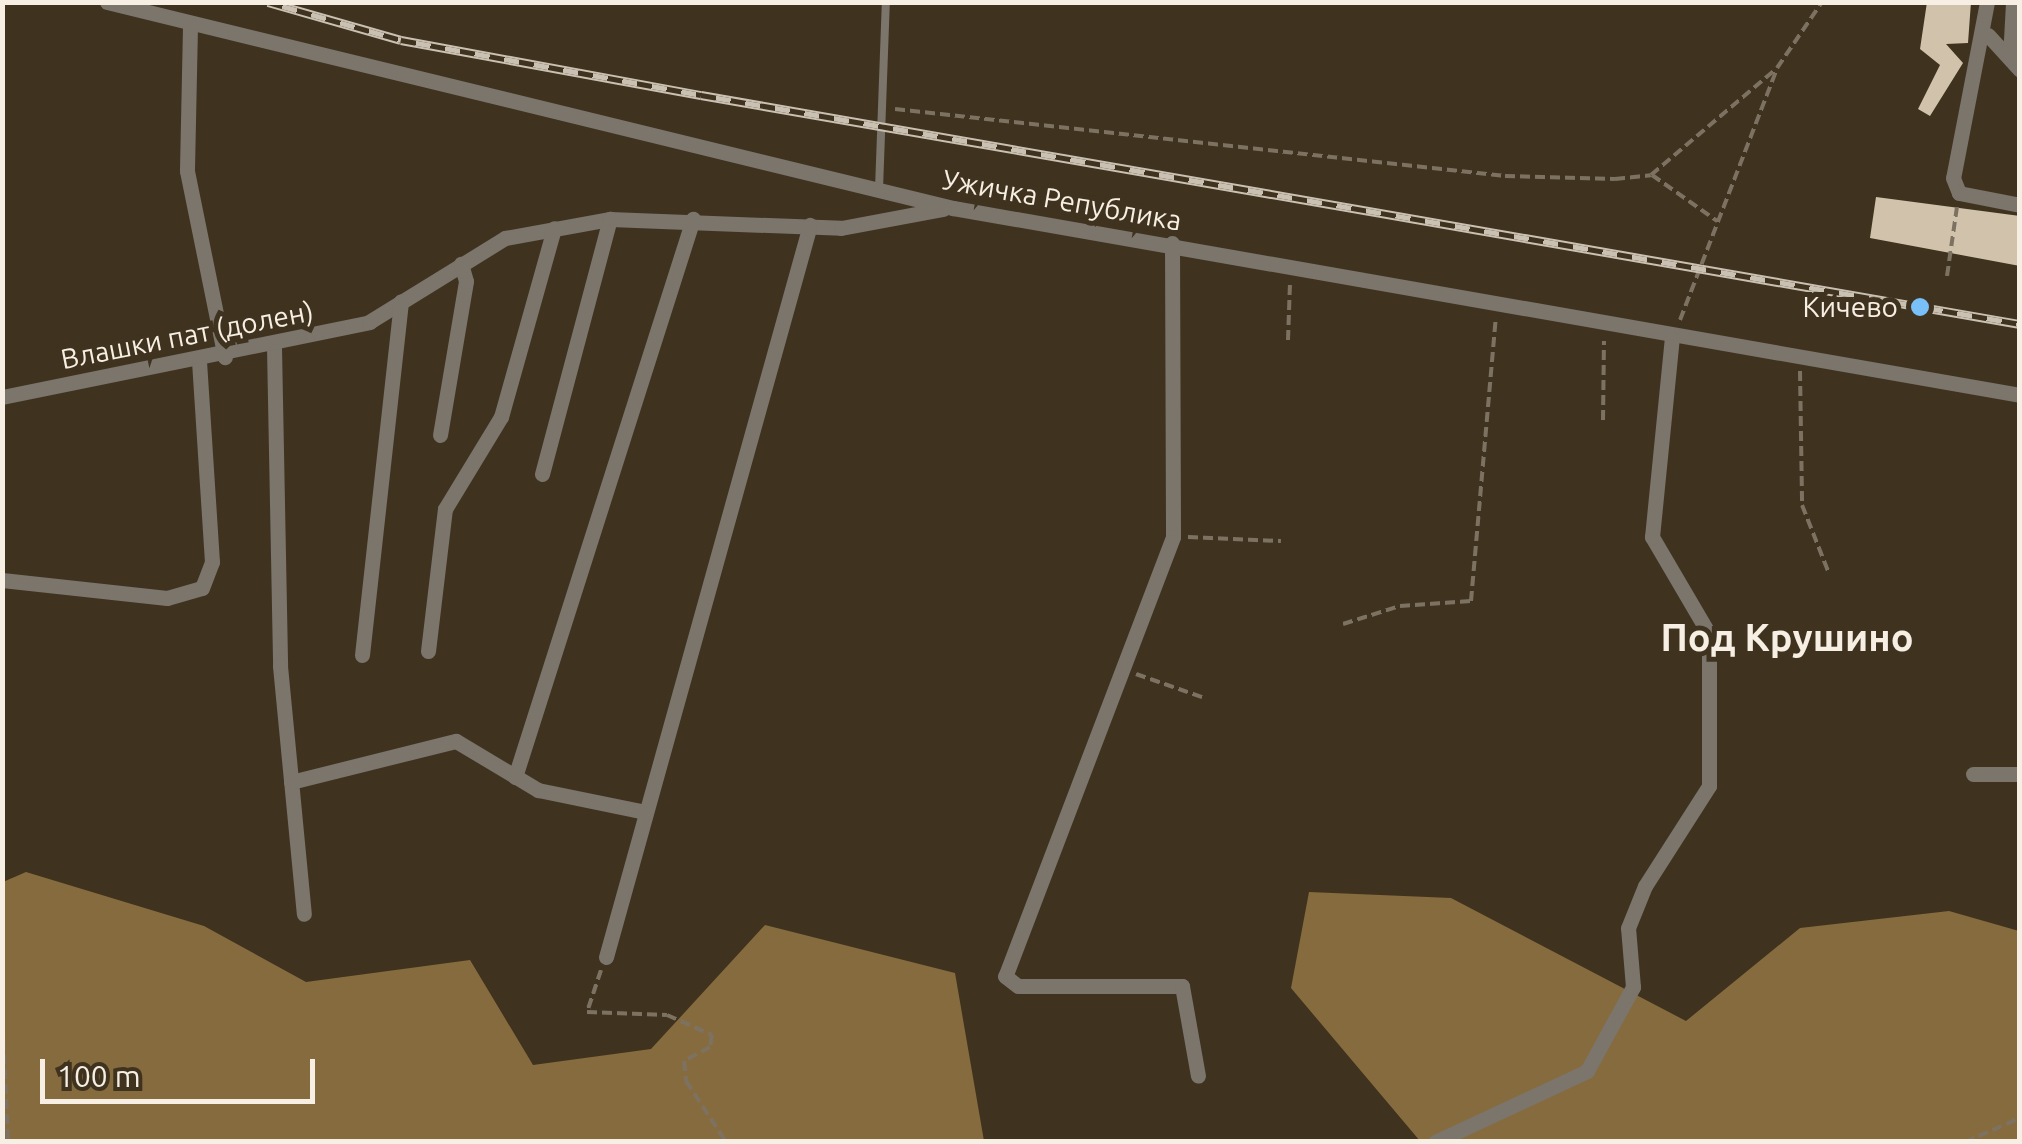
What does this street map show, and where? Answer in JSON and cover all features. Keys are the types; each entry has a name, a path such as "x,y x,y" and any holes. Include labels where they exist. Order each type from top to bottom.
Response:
{"street":[{"name":"Ужичка Република","path":"107,2 190,26 953,208 1172,243 1291,270 1800,362 2020,395"},
{"path":"1987,2 1988,35 1969,74 1958,193 2020,206"},
{"path":"2014,2 2014,64"},
{"path":"190,26 188,171 225,357"},
{"path":"1988,35 2014,64"},
{"name":"Влашки пат (долен)","path":"2,397 274,347 368,322 504,238 554,228 610,220 693,218 810,225 953,208"},
{"path":"515,778 693,218"},
{"path":"542,474 610,220"},
{"path":"606,957 640,811 810,225"},
{"path":"428,651 445,509 501,417 554,228"},
{"path":"1172,243 1173,537 1005,976 1018,986 1182,986 1198,1076"},
{"path":"440,435 461,264"},
{"path":"362,655 401,301"},
{"path":"1435,1142 1587,1072 1633,988 1628,928 1645,886 1709,786 1709,634 1652,536 1672,338"},
{"path":"274,347 292,782 304,914"},
{"path":"2,580 167,598 202,588 212,562 199,361"},
{"path":"292,782 456,741 515,778 640,811"},
{"path":"1973,774 2020,774"}],"lane":[{"path":"879,190 886,2"}],"path":[{"path":"1672,338 1776,68 1822,2"},
{"path":"1651,174 1776,68"},
{"path":"880,108 1504,176 1651,174 1717,220"},
{"path":"1947,276 1958,193"},
{"path":"1288,340 1291,270"},
{"path":"1343,624 1400,606 1471,601 1496,307"},
{"path":"1603,420 1604,326"},
{"path":"1800,362 1802,505 1828,571"},
{"path":"1173,537 1281,542"},
{"path":"1123,665 1154,686 1202,696"},
{"path":"606,957 588,1012 667,1015 712,1034 710,1047 684,1062 686,1081 726,1142"},
{"path":"2,1009 8,1142"},
{"path":"1965,1142 2020,1118"}],"shaded area":[{"path":"26,872 204,926 306,982 470,960 533,1065 651,1049 765,925 955,973 984,1141 3,1141 3,882"},
{"path":"1309,892 1451,898 1686,1021 1800,928 1949,911 2019,931 2019,1141 1420,1141 1291,988"}],"building":[{"path":"1927,2 1971,2 1968,43 1946,44 1963,63 1930,116 1918,109 1940,65 1920,49"},
{"path":"1876,197 2020,216 2020,266 1870,238"}],"railway":[{"path":"268,2 401,40 2020,324"}],"place":[{"name":"Кичево","path":"1920,307"}],"district":[{"name":"Под Крушино","path":"1787,638"}]}
